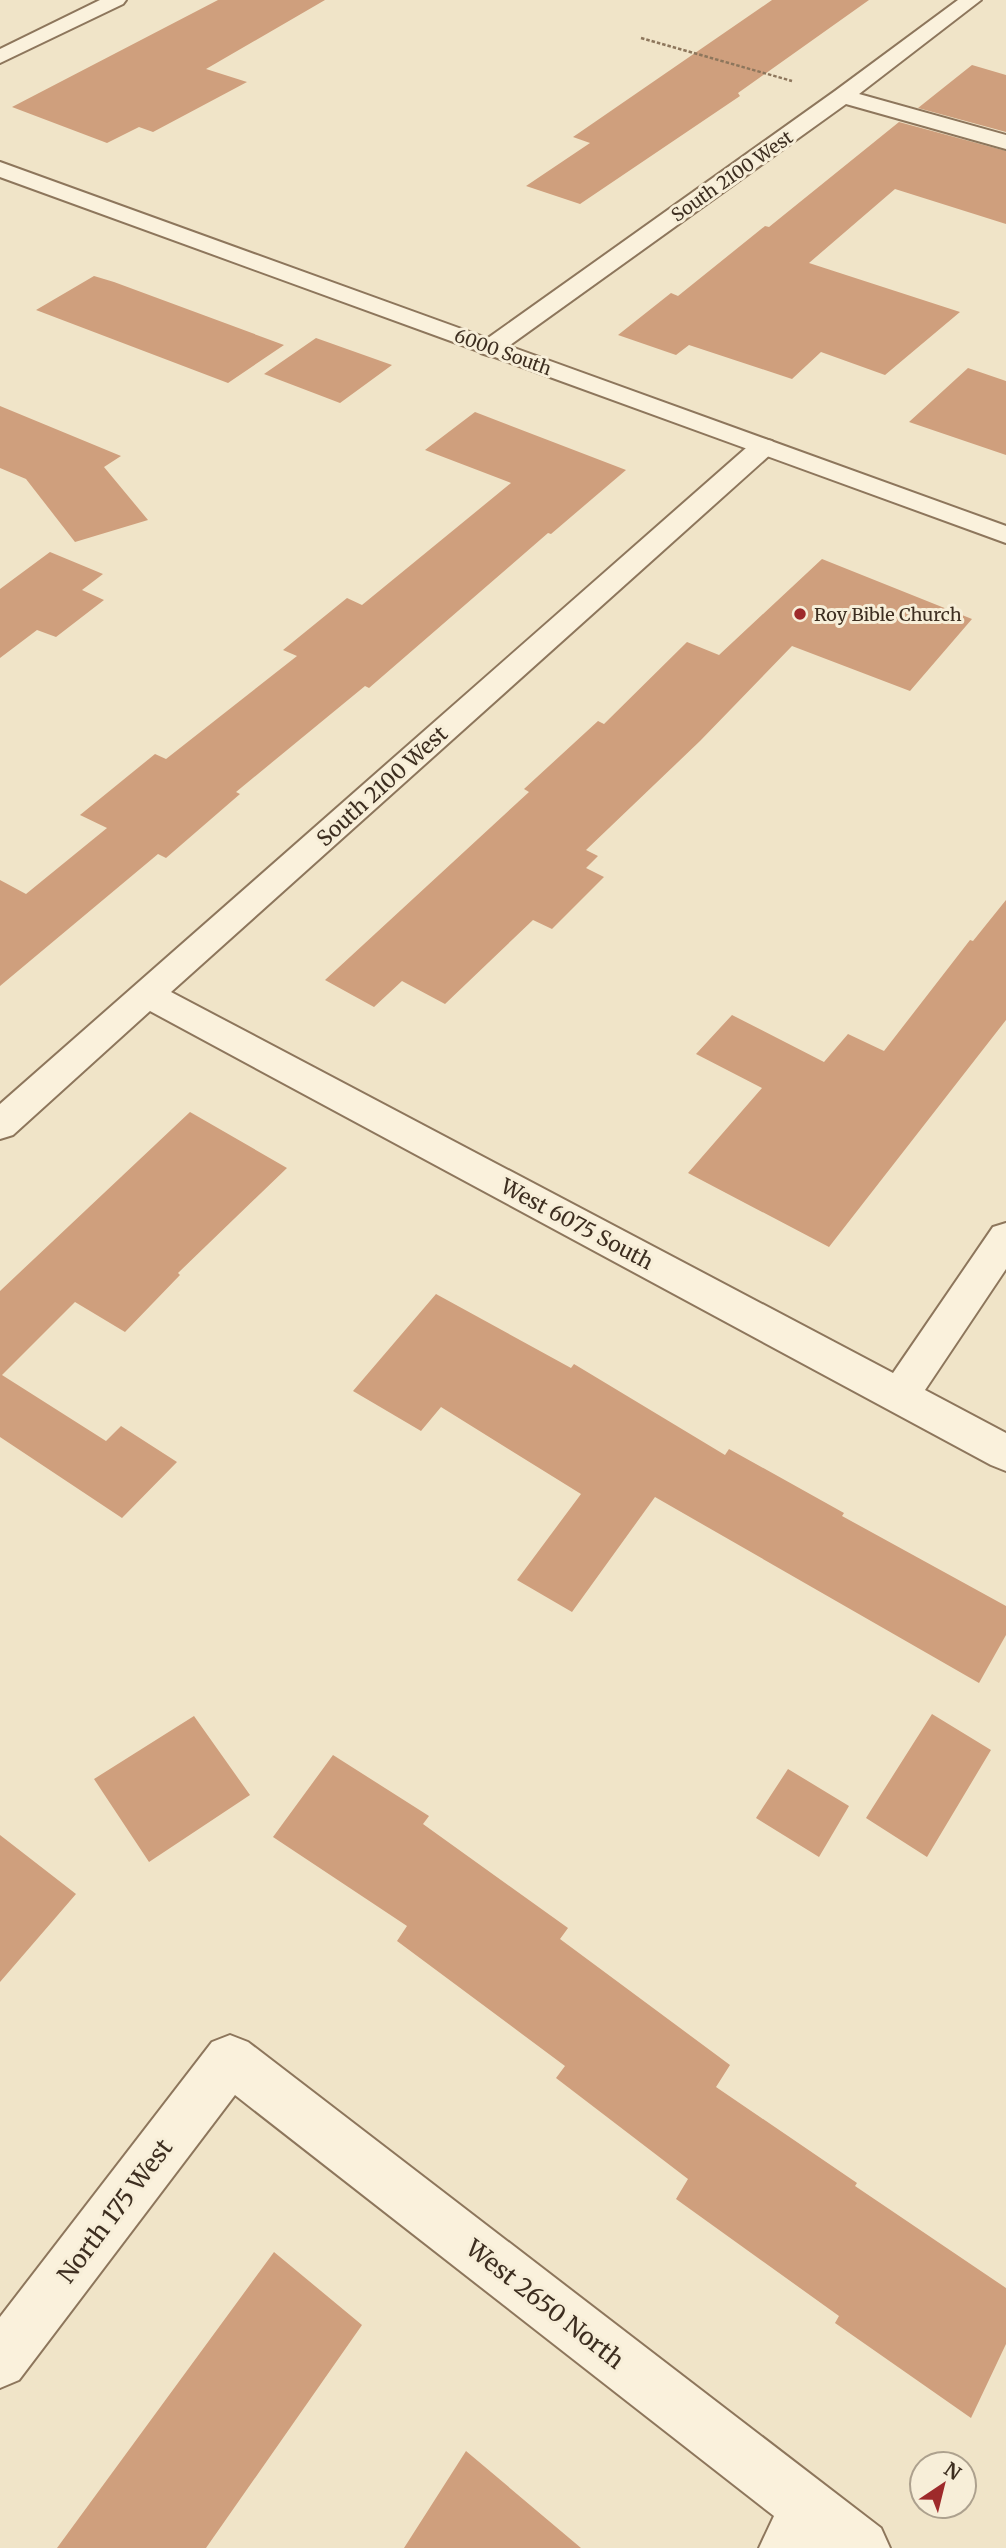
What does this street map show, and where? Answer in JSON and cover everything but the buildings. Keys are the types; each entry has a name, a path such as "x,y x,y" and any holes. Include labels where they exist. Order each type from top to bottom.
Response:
{"street":[{"path":"0,57 116,0"},
{"name":"South 2100 West","path":"490,348 844,96 971,0"},
{"path":"844,96 1006,142"},
{"name":"6000 South","path":"0,169 1006,535"},
{"name":"South 2100 West","path":"0,1125 763,447"},
{"name":"West 6075 South","path":"148,995 1006,1453"},
{"path":"900,1395 1006,1238"},
{"name":"North 175 West","path":"0,2361 230,2060"},
{"name":"West 2650 North","path":"230,2060 798,2528 861,2548"}],"path":[{"path":"641,38 796,82"}],"place":[{"name":"Roy Bible Church","path":"800,614"}]}
